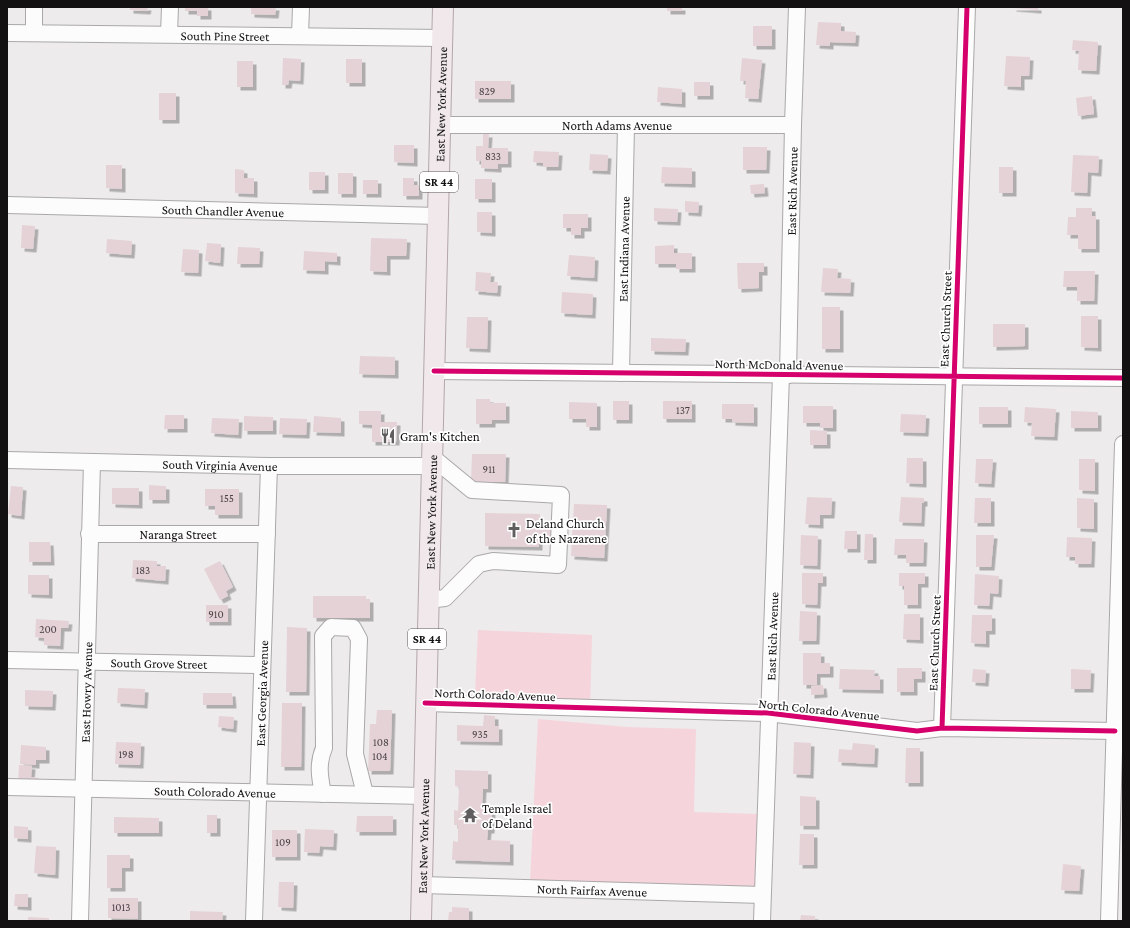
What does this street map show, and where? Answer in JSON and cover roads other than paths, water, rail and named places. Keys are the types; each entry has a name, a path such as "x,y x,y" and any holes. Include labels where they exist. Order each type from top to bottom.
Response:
{"main road":[{"name":"East New York Avenue","path":"421,921 425,702 443,7"}],"street":[{"path":"34,7 34,33"},
{"path":"169,34 170,7"},
{"path":"300,36 301,7"},
{"name":"East Rich Avenue","path":"762,921 768,713 784,375 797,7"},
{"name":"East Church Street","path":"942,728 967,7"},
{"name":"South Pine Street","path":"7,32 443,38"},
{"name":"North Adams Avenue","path":"440,125 793,125"},
{"name":"East Indiana Avenue","path":"621,373 626,125"},
{"name":"South Chandler Avenue","path":"7,205 438,216"},
{"name":"North McDonald Avenue","path":"434,371 1123,378"},
{"path":"1109,921 1123,444"},
{"name":"South Virginia Avenue","path":"7,460 269,466 432,461"},
{"path":"428,600 445,598 479,564 493,561 558,565 561,495 472,490 432,461"},
{"name":"East Howry Avenue","path":"80,921 92,462"},
{"name":"East Georgia Avenue","path":"254,921 269,466"},
{"name":"Naranga Street","path":"89,534 267,534"},
{"path":"322,794 319,770 320,758 324,748 323,636 331,627 353,628 359,639 355,754 365,794"},
{"name":"South Grove Street","path":"7,660 262,665"},
{"name":"North Colorado Avenue","path":"425,702 768,713 917,731 942,728 1115,731"},
{"name":"South Colorado Avenue","path":"7,787 424,796"},
{"name":"North Fairfax Avenue","path":"422,885 762,895"}],"place":[{"name":"Gram's Kitchen","path":"388,436"},
{"name":"Deland Church of the Nazarene","path":"514,530"},
{"name":"Temple Israel of Deland","path":"470,815"}]}
